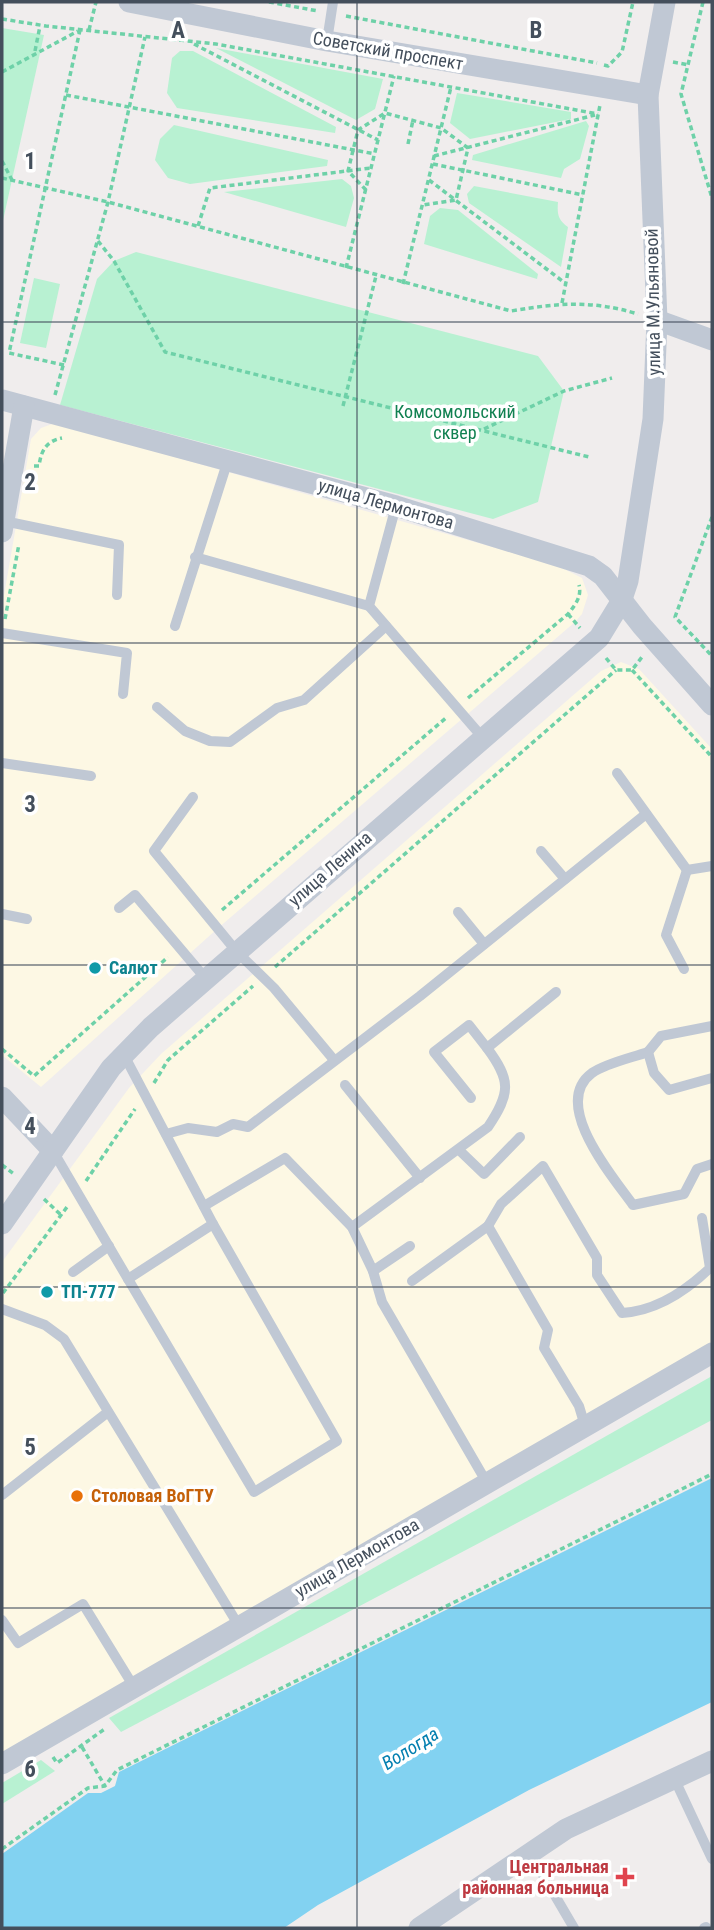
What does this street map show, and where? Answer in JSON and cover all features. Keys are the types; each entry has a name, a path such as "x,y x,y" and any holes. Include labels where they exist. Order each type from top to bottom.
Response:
{"street":[{"name":"Советский проспект","path":"129,2 327,41 648,95"},
{"name":"улица М.Ульяновой","path":"621,602 636,533 653,419 657,320 648,95 665,2"},
{"path":"657,320 712,340"},
{"name":"улица Лермонтова","path":"2,400 396,506 589,566 604,576 621,602 712,705"},
{"path":"3,526 24,406"},
{"name":"улица Ленина","path":"2,1224 92,1094 124,1055 237,951 593,643 610,622 621,602"},
{"path":"2,1097 53,1151"},
{"name":"улица Лермонтова","path":"2,1763 712,1353"},
{"path":"419,1928 566,1829 712,1761"}],"lane":[{"path":"327,41 332,8"},
{"path":"174,626 228,460"},
{"path":"369,606 396,506"},
{"path":"3,526 119,545 117,596"},
{"path":"195,557 369,606 483,738"},
{"path":"157,707 186,731 210,741 230,742 276,708 304,700 386,626"},
{"path":"2,633 127,653 122,694"},
{"path":"2,763 91,776"},
{"path":"617,773 687,870"},
{"path":"193,797 154,851 237,951 264,977 334,1060"},
{"path":"166,1134 188,1128 217,1132 233,1124 248,1127 485,944 646,814"},
{"path":"541,850 565,879"},
{"path":"687,870 712,866"},
{"path":"684,969 666,936 687,870"},
{"path":"119,908 135,895 206,979"},
{"path":"458,912 485,944"},
{"path":"2,914 27,919"},
{"path":"487,1048 556,992"},
{"path":"352,1227 459,1150 488,1126 500,1108 506,1090 504,1070 470,1025 434,1052 471,1098"},
{"path":"712,1026 661,1036 648,1052 592,1073 580,1088 578,1107 592,1146 633,1205 684,1194 697,1169 712,1164"},
{"path":"648,1052 654,1073 669,1090 712,1078"},
{"path":"53,1151 254,1492 337,1441 213,1224 124,1055"},
{"path":"345,1085 420,1178"},
{"path":"459,1150 484,1174 520,1137"},
{"path":"204,1206 285,1158 352,1227 373,1271 382,1302 487,1483"},
{"path":"412,1281 488,1226 501,1204 543,1166 597,1258 597,1275 622,1312 629,1312 686,1291 710,1268 702,1218"},
{"path":"128,1279 213,1224"},
{"path":"488,1226 548,1330 544,1348 579,1406 585,1426"},
{"path":"73,1272 109,1246"},
{"path":"373,1271 410,1246"},
{"path":"2,1309 45,1325 64,1339 239,1626"},
{"path":"2,1495 108,1412"},
{"path":"2,1620 18,1643 83,1604 134,1687"},
{"path":"674,1778 712,1859"},
{"path":"530,1853 574,1928"}],"path":[{"path":"89,31 96,2"},
{"path":"269,2 332,8 608,65"},
{"path":"562,303 608,65 622,52 633,2"},
{"path":"703,2 681,94 712,198"},
{"path":"2,19 216,44 598,114"},
{"path":"35,51 40,25"},
{"path":"2,72 35,51 80,30"},
{"path":"64,365 9,353 80,30"},
{"path":"53,403 108,202 145,37"},
{"path":"193,43 378,140"},
{"path":"346,268 394,76"},
{"path":"403,284 451,87"},
{"path":"66,95 375,154"},
{"path":"348,171 358,130 385,113 441,128 468,148"},
{"path":"435,156 598,114"},
{"path":"408,144 413,120"},
{"path":"456,200 468,148"},
{"path":"2,162 12,180"},
{"path":"433,164 583,195"},
{"path":"198,226 209,188 371,168"},
{"path":"348,171 366,190"},
{"path":"2,178 108,202 403,284 511,311 562,303 608,305 657,320"},
{"path":"429,180 565,283"},
{"path":"423,205 456,200"},
{"path":"98,241 114,261 166,352 589,457"},
{"path":"343,406 376,276"},
{"path":"482,429 564,391 612,378"},
{"path":"33,467 39,466 41,455 49,443 62,438 69,440"},
{"path":"632,670 675,617 712,517"},
{"path":"211,919 568,614 581,592 578,580"},
{"path":"568,614 616,670"},
{"path":"675,617 712,656"},
{"path":"2,1295 78,1193 168,1060 616,670 632,670 712,757"},
{"path":"2,1049 34,1076 179,947"},
{"path":"2,1849 89,1788 105,1786 117,1770 712,1474"},
{"path":"57,1763 107,1730"},
{"path":"82,1747 105,1786"}],"shaded area":[{"path":"55,423 556,565 582,578 588,595 582,614 575,622 217,929 41,1087 2,1055 2,607 31,439 41,428"},
{"path":"621,662 639,669 712,749 712,1351 2,1756 2,1262 129,1088 161,1054 601,671"}],"green space":[{"path":"2,28 44,35 2,225"},
{"path":"216,48 383,79 375,109 356,120"},
{"path":"180,51 193,51 336,127 335,133 177,108 167,93 172,58"},
{"path":"457,93 571,112 571,119 470,139 450,123"},
{"path":"586,121 589,126 580,159 564,169 561,178 472,160 473,155"},
{"path":"174,125 328,160 327,166 190,184 168,178 155,160 160,139"},
{"path":"342,179 351,186 354,198 346,227 224,192"},
{"path":"474,186 558,202 559,216 568,227 561,267 469,203 467,194"},
{"path":"440,208 458,210 538,274 537,279 424,244 430,216"},
{"name":"Комсомольский сквер","path":"136,252 538,356 564,391 538,502 493,519 60,405 97,279 114,261"},
{"path":"34,278 60,284 46,348 20,343"},
{"path":"712,1376 712,1420 121,1732 109,1718"},
{"path":"41,1760 55,1771 2,1804 2,1783"}],"water":[{"name":"Вологда","path":"712,1478 712,1702 529,1790 318,1905 284,1928 2,1928 2,1854 88,1793 101,1793 115,1786 119,1772"}],"place":[{"name":"Салют","path":"95,968"},
{"name":"ТП-777","path":"47,1292"},
{"name":"Столовая ВоГТУ","path":"77,1496"},
{"name":"Центральная районная больница","path":"625,1877"}]}
